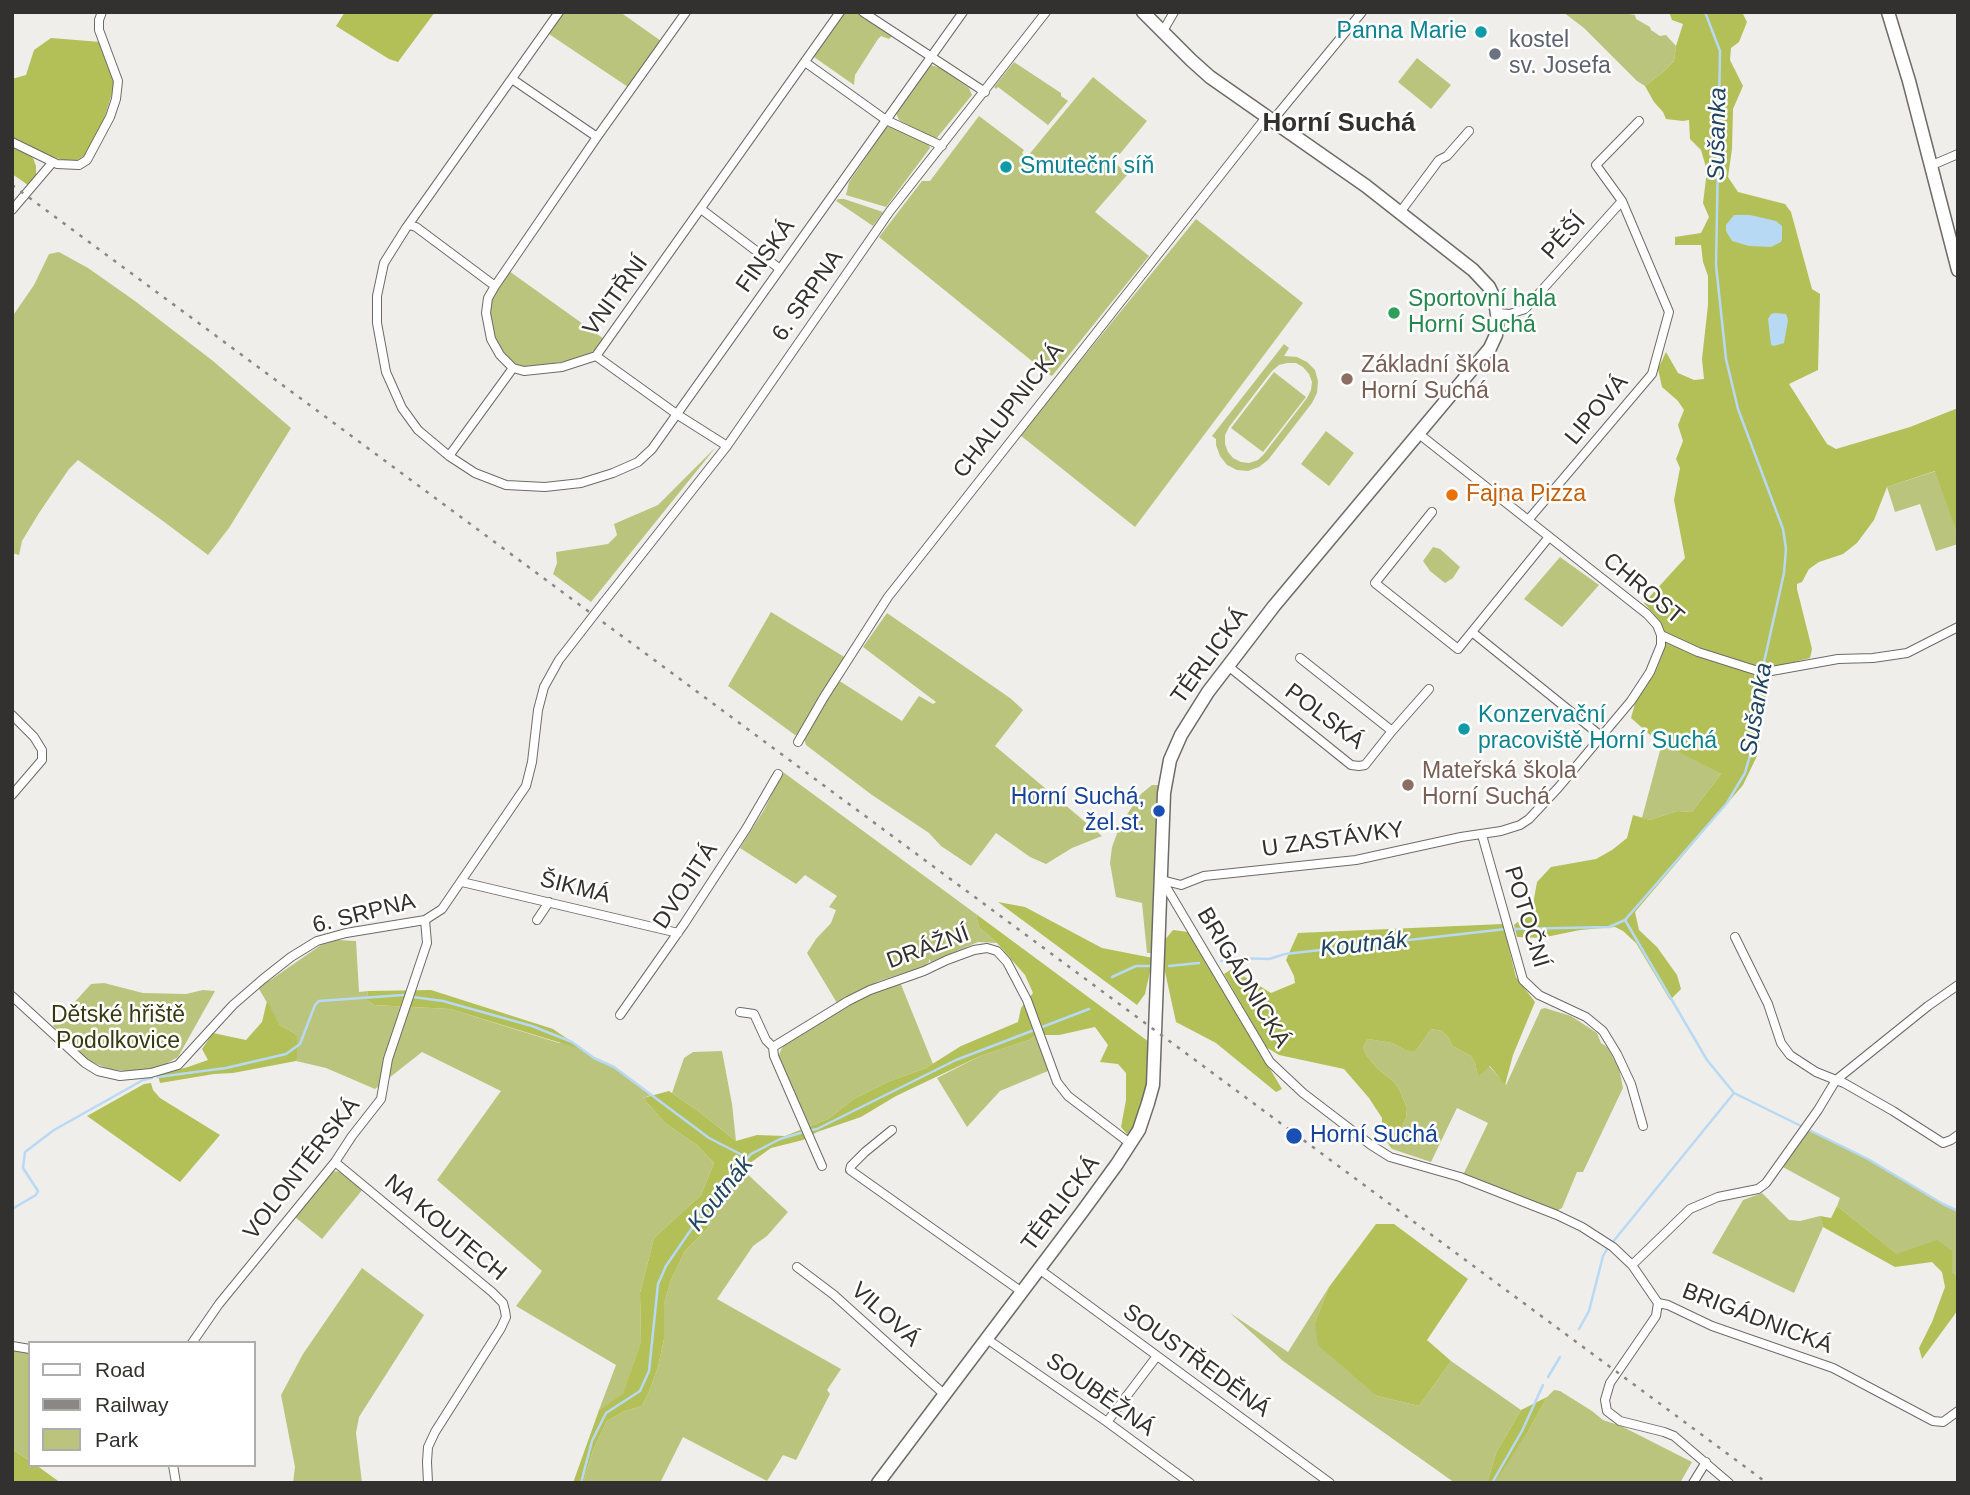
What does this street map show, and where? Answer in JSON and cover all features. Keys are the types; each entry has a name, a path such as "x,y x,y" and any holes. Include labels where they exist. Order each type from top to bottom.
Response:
{"main road":[{"path":"1143,12 1210,77 1401,211 1484,281 1495,300 1498,313"},
{"path":"1888,12 1909,81 1958,270"},
{"name":"TĚRLICKÁ","path":"878,1483 1022,1292 1139,1130 1153,1085 1163,800 1170,760 1189,719 1274,606 1490,348 1496,335 1498,313"}],"street":[{"path":"12,142 52,163 69,166 79,165 87,160 106,126 116,99 118,80 99,30 102,12"},
{"name":"FINSKÁ","path":"559,12 384,263 377,296 377,323 386,372 402,408 418,430 449,456 475,473 506,485 545,487 581,483 613,473 638,461 652,449 963,12"},
{"path":"449,456 513,368 495,348 486,313 488,298 685,12"},
{"name":"VNITŘNÍ","path":"513,368 524,371 562,367 596,356 840,12"},
{"path":"863,12 985,92"},
{"name":"6. SRPNA","path":"14,1000 85,1063 98,1070 120,1076 151,1073 178,1065 253,988 291,957 317,942 346,933 425,920 442,909 526,786 544,687 559,660 727,446 890,211 1046,12"},
{"path":"1163,31 1174,12"},
{"name":"CHALUPNICKÁ","path":"798,742 888,597 1270,118 1362,12"},
{"path":"805,62 886,120 942,146"},
{"path":"512,79 597,137"},
{"path":"1622,201 1596,165 1639,121"},
{"path":"1401,211 1439,160 1447,156 1469,131"},
{"path":"1930,166 1958,154"},
{"path":"12,210 52,163"},
{"name":"LIPOVÁ","path":"1529,519 1652,373 1670,312 1622,201"},
{"name":"PĚŠÍ","path":"1498,313 1510,314 1525,309 1622,201"},
{"path":"701,209 780,269"},
{"path":"409,225 416,227 495,286"},
{"path":"596,356 678,415 727,446"},
{"name":"CHROST","path":"1419,434 1647,614 1657,625 1661,635 1698,652 1762,671 1838,659 1908,653 1958,627"},
{"path":"1432,512 1376,583 1458,649 1549,537"},
{"path":"1472,632 1601,736"},
{"name":"U ZASTÁVKY","path":"1162,880 1181,885 1204,876 1356,860 1520,825 1529,819 1643,684 1661,645 1661,635"},
{"path":"1300,658 1392,731 1429,689"},
{"name":"POLSKÁ","path":"1228,666 1351,765 1365,765 1392,731"},
{"path":"12,715 34,737 42,750 42,760 12,795"},
{"name":"DVOJITÁ","path":"620,1014 678,933 746,829 778,774"},
{"name":"POTOČNÍ","path":"1482,835 1523,980 1539,995 1586,1017 1603,1031 1631,1084 1643,1126"},
{"name":"BRIGÁDNICKÁ","path":"1162,880 1270,1062 1303,1093 1390,1157 1460,1177 1557,1215 1598,1236 1632,1265 1658,1303 1712,1326 1833,1368 1933,1421 1943,1422 1958,1411"},
{"name":"ŠIKMÁ","path":"462,882 678,933"},
{"path":"537,920 549,902"},
{"name":"VOLONTÉRSKÁ","path":"193,1341 219,1304 335,1162 381,1099 388,1059 427,943 425,920"},
{"path":"1735,937 1768,1004 1781,1043 1790,1055 1816,1072 1893,1111 1942,1143 1958,1135"},
{"name":"DRÁŽNÍ","path":"773,1047 870,990 974,950 987,948 997,951 1007,962 1027,1000 1057,1082 1068,1096 1130,1144"},
{"path":"1632,1265 1690,1209 1718,1197 1758,1189 1766,1184 1836,1080 1958,985"},
{"path":"740,1012 754,1014 766,1040 773,1047 774,1055 822,1166"},
{"path":"892,1130 865,1152 850,1170 854,1175 1022,1292"},
{"name":"NA KOUTECH","path":"335,1162 503,1303 506,1317 501,1328 428,1447 428,1483"},
{"name":"VILOVÁ","path":"797,1267 834,1295 945,1395"},
{"name":"SOUSTŘEDĚNÁ","path":"1039,1269 1330,1483"},
{"path":"1658,1303 1651,1325 1606,1391 1607,1411 1627,1424 1674,1436 1729,1483"},
{"name":"SOUBĚŽNÁ","path":"987,1339 1190,1483"},
{"path":"1107,1422 1157,1356"},
{"path":"1693,1483 1706,1462"}],"green space":[{"path":"345,12 435,12 398,62 336,26"},
{"path":"564,12 620,12 661,41 628,87 549,34"},
{"path":"843,12 859,13 892,36 889,39 881,36 878,39 855,75 854,85 814,57"},
{"path":"1563,12 1617,12 1635,15 1636,19 1660,36 1666,35 1676,46 1674,61 1645,86 1584,28"},
{"path":"1669,12 1742,12 1747,22 1739,42 1731,48 1730,60 1743,86 1733,109 1728,177 1738,192 1785,204 1791,212 1812,289 1820,294 1818,370 1789,384 1827,444 1836,449 1910,427 1958,408 1958,536 1935,471 1887,487 1874,520 1857,543 1843,554 1819,562 1809,569 1802,582 1797,584 1797,589 1812,649 1810,658 1770,668 1757,756 1743,785 1635,912 1639,930 1657,947 1677,975 1681,989 1670,1000 1636,943 1615,927 1580,930 1541,938 1517,937 1514,925 1532,910 1537,882 1551,867 1596,859 1612,850 1627,838 1633,815 1650,820 1677,811 1692,812 1721,774 1657,741 1631,718 1636,700 1655,673 1663,653 1665,632 1659,620 1644,603 1685,558 1674,500 1680,468 1676,459 1683,441 1678,425 1684,410 1662,387 1658,369 1666,352 1678,373 1694,380 1704,379 1702,359 1708,305 1708,276 1701,245 1675,245 1675,237 1701,233 1709,217 1703,203 1707,171 1701,150 1690,139 1689,120 1666,119 1645,86 1674,61 1683,24 1672,20"},
{"path":"51,38 101,42 115,84 96,136 84,156 72,163 12,140 12,79 26,75 34,50"},
{"path":"1417,58 1451,85 1431,109 1398,82"},
{"path":"1014,62 1061,93 1068,101 1048,125 998,87 994,87"},
{"path":"931,65 969,88 972,95 936,139 899,120 896,113"},
{"path":"1093,77 1147,121 1114,161 1127,175 1095,212 1149,256 1052,376 879,237 922,181 930,181 979,116 1024,150 1022,153 1027,157"},
{"path":"891,125 906,130 930,148 886,207 846,195 849,182 886,128"},
{"path":"12,147 33,158 36,175 28,185 12,174"},
{"path":"838,199 883,212 873,226 836,201"},
{"path":"1196,219 1303,303 1135,527 1020,435"},
{"path":"59,252 88,268 135,301 213,361 291,428 229,528 208,555 78,460 39,513 22,541 19,555 12,553 12,317 34,285 49,254"},
{"path":"509,271 604,339 595,350 583,358 532,367 522,367 511,362 496,345 489,312 494,291"},
{"path":"1284,344 1289,348 1284,356 1297,357 1315,370 1317,393 1312,403 1268,460 1259,467 1248,471 1227,465 1220,456 1216,439 1212,436","holes":["1296,363 1309,374 1312,382 1307,398 1258,460 1249,463 1233,458 1225,444 1229,427 1272,371 1279,365"]},
{"path":"1274,372 1306,397 1263,452 1231,428"},
{"path":"1326,431 1354,453 1329,486 1301,464"},
{"path":"716,447 591,602 553,574 557,563 556,552 608,544 617,535 614,524 658,505"},
{"path":"1936,471 1958,536 1958,544 1936,551 1920,504 1895,512 1887,487"},
{"path":"1433,547 1440,549 1460,567 1453,578 1445,583 1430,571 1423,561"},
{"path":"1560,557 1599,585 1562,627 1524,599"},
{"path":"771,612 846,658 800,734 795,735 728,686"},
{"path":"887,613 1010,698 1023,710 995,746 1102,836 1072,848 1046,864 1030,857 996,833 971,866 806,745 804,739 838,680 902,721 919,696 933,704 936,702 863,647"},
{"path":"1662,743 1721,774 1692,812 1677,811 1650,820 1642,818"},
{"path":"783,772 976,914 979,927 997,943 978,942 931,962 929,959 925,966 879,981 837,1003 807,953 831,923 836,910 829,907 837,896 805,875 796,884 740,848 764,810"},
{"path":"1152,785 1158,785 1152,953 1147,953 1142,903 1116,897 1110,863 1112,847 1121,823 1141,794"},
{"path":"998,902 1025,907 1102,948 1153,958 1145,994 1137,1005"},
{"path":"976,914 1149,1042 1148,1081 1135,1127 1127,1134 1121,1127 1126,1100 1126,1073 1118,1064 1100,1062 1108,1045 1095,1027 1059,1035 1036,1035 1029,1040 980,1056 896,1096 861,1117 817,1132 803,1140 771,1148 746,1166 725,1193 707,1229 685,1251 671,1280 664,1304 664,1339 649,1392 642,1406 625,1411 607,1421 593,1450 583,1483 573,1483 599,1410 623,1394 641,1341 640,1293 654,1238 701,1195 714,1163 697,1145 665,1123 643,1098 669,1091 736,1141 757,1135 785,1136 828,1119 854,1099 890,1081 926,1068 961,1046 1018,1022 1021,1008 1033,993 1025,975 979,927"},
{"path":"1503,924 1516,977 1535,1002 1513,1055 1505,1085 1490,1066 1478,1076 1471,1056 1452,1046 1442,1031 1431,1029 1414,1051 1405,1050 1392,1043 1368,1039 1363,1047 1367,1056 1394,1082 1407,1108 1406,1118 1392,1149 1382,1135 1382,1118 1344,1069 1279,1055 1266,1047 1224,974 1232,969 1271,993 1295,983 1286,960 1298,933"},
{"path":"1173,930 1188,932 1282,1089 1276,1092 1216,1043 1176,1022 1162,958 1163,942"},
{"path":"338,940 356,941 359,992 368,991 367,1000 374,1005 450,1009 559,1043 572,1042 594,1058 614,1067 651,1095 643,1098 665,1123 697,1145 714,1163 701,1195 654,1238 640,1293 641,1341 623,1395 599,1410 616,1365 516,1306 542,1271 437,1180 501,1091 422,1052 375,1089 326,1068 296,1061 297,1035 280,1025 255,982 269,981 321,945"},
{"path":"900,982 933,1064 854,1099 828,1119 810,1126 778,1057 784,1043 872,992"},
{"name":"Dětské hřiště Podolkovice","path":"104,983 143,993 186,994 203,990 215,991 178,1057 162,1066 135,1072 109,1069 89,1061 53,1026 91,984"},
{"path":"431,990 553,1029 584,1050 450,1009 374,1005 367,1000 368,991"},
{"path":"267,1001 280,1025 297,1035 296,1061 160,1083 158,1075 208,1060 202,1049 213,1033 246,1040 262,1022"},
{"path":"1541,1009 1571,1016 1597,1033 1619,1068 1623,1088 1583,1172 1577,1172 1562,1208 1556,1211 1463,1175 1488,1123 1457,1108 1431,1162 1392,1149 1406,1118 1407,1108 1394,1082 1367,1056 1363,1047 1368,1039 1414,1050 1431,1029 1442,1031 1452,1046 1471,1056 1478,1075 1489,1066 1506,1085"},
{"path":"1036,1035 1048,1071 1000,1091 967,1127 937,1078 980,1056 1029,1040"},
{"path":"722,1051 736,1141 672,1093 684,1058 693,1052"},
{"path":"151,1083 160,1098 220,1135 180,1182 87,1116 144,1084"},
{"path":"1807,1129 1868,1159 1958,1211 1958,1276 1952,1272 1952,1251 1898,1255 1837,1206 1840,1198 1781,1166"},
{"path":"743,1170 788,1212 767,1236 753,1246 717,1299 841,1369 827,1390 830,1394 796,1460 783,1455 767,1481 683,1437 660,1483 583,1483 593,1450 607,1421 625,1411 642,1406 658,1367 664,1339 664,1304 671,1280 685,1251 707,1229 725,1193"},
{"path":"332,1171 343,1172 363,1189 322,1239 295,1217"},
{"path":"1762,1193 1789,1220 1800,1221 1820,1216 1823,1227 1794,1293 1712,1253 1743,1200"},
{"path":"1837,1206 1897,1254 1937,1240 1952,1251 1952,1272 1958,1276 1958,1310 1922,1359 1919,1348 1945,1287 1942,1272 1932,1262 1895,1267 1823,1227 1820,1216 1831,1218"},
{"path":"1376,1224 1394,1224 1468,1279 1427,1340 1451,1361 1419,1406 1377,1396 1318,1345 1315,1322 1329,1287"},
{"path":"362,1268 424,1315 359,1417 356,1433 362,1483 293,1483 295,1467 281,1395 303,1354"},
{"path":"1329,1287 1315,1322 1377,1396 1419,1406 1451,1361 1521,1410 1496,1453 1487,1483 1455,1483 1283,1361 1230,1313 1288,1352"},
{"path":"12,1350 28,1353 28,1460 12,1449"},
{"path":"1554,1390 1560,1391 1603,1420 1621,1426 1692,1462 1680,1483 1493,1483"},
{"path":"1547,1397 1503,1470 1493,1483 1487,1483 1496,1453 1521,1410"},
{"path":"12,1449 28,1460 28,1467 39,1467 61,1483 12,1483"}],"water":[{"path":"1734,215 1750,215 1776,221 1782,226 1781,242 1771,247 1749,246 1732,241 1726,231 1726,225"},
{"path":"1775,313 1786,314 1788,320 1784,343 1774,346 1771,345 1768,319"}],"waterway":[{"name":"Sušanka","path":"1705,12 1720,51 1716,265 1726,359 1738,409 1783,529 1786,549 1784,573 1760,680 1758,727 1745,773 1727,803 1625,920 1707,1060 1734,1093 1868,1159 1958,1211"},
{"name":"Koutnák","path":"1514,929 1609,927 1625,920"},
{"name":"Koutnák","path":"1221,961 1233,958 1269,959 1285,954 1506,929"},
{"name":"Koutnák","path":"1169,966 1199,963"},
{"name":"Koutnák","path":"1112,977 1136,966 1152,966"},
{"path":"158,1077 226,1068 286,1054 300,1044 319,1001 403,995"},
{"path":"413,997 443,1001 532,1026 572,1042 594,1058 614,1067 709,1138 748,1158"},
{"name":"Koutnák","path":"581,1483 592,1441 606,1413 640,1391 649,1371 658,1284 666,1266 712,1199 751,1154 780,1139 817,1129 956,1060 1089,1009"},
{"path":"12,1209 36,1195 38,1191 23,1168 25,1152 54,1130 143,1080 152,1078"},
{"path":"1612,1243 1734,1093"},
{"path":"1579,1329 1589,1311 1607,1249"},
{"path":"1548,1377 1560,1357"},
{"path":"1492,1483 1522,1431 1543,1385"}],"railway":[{"path":"12,185 1767,1483"}],"place":[{"name":"Panna Marie","path":"1481,32"},
{"name":"kostel sv. Josefa","path":"1495,54"},
{"name":"Smuteční síň","path":"1006,167"},
{"name":"Sportovní hala Horní Suchá","path":"1394,313"},
{"name":"Základní škola Horní Suchá","path":"1347,379"},
{"name":"Fajna Pizza","path":"1452,495"},
{"name":"Konzervační pracoviště Horní Suchá","path":"1464,729"},
{"name":"Mateřská škola Horní Suchá","path":"1408,785"},
{"name":"Horní Suchá, žel.st.","path":"1159,811"},
{"name":"Horní Suchá","path":"1294,1136"}],"district":[{"name":"Horní Suchá","path":"1339,124"}]}
